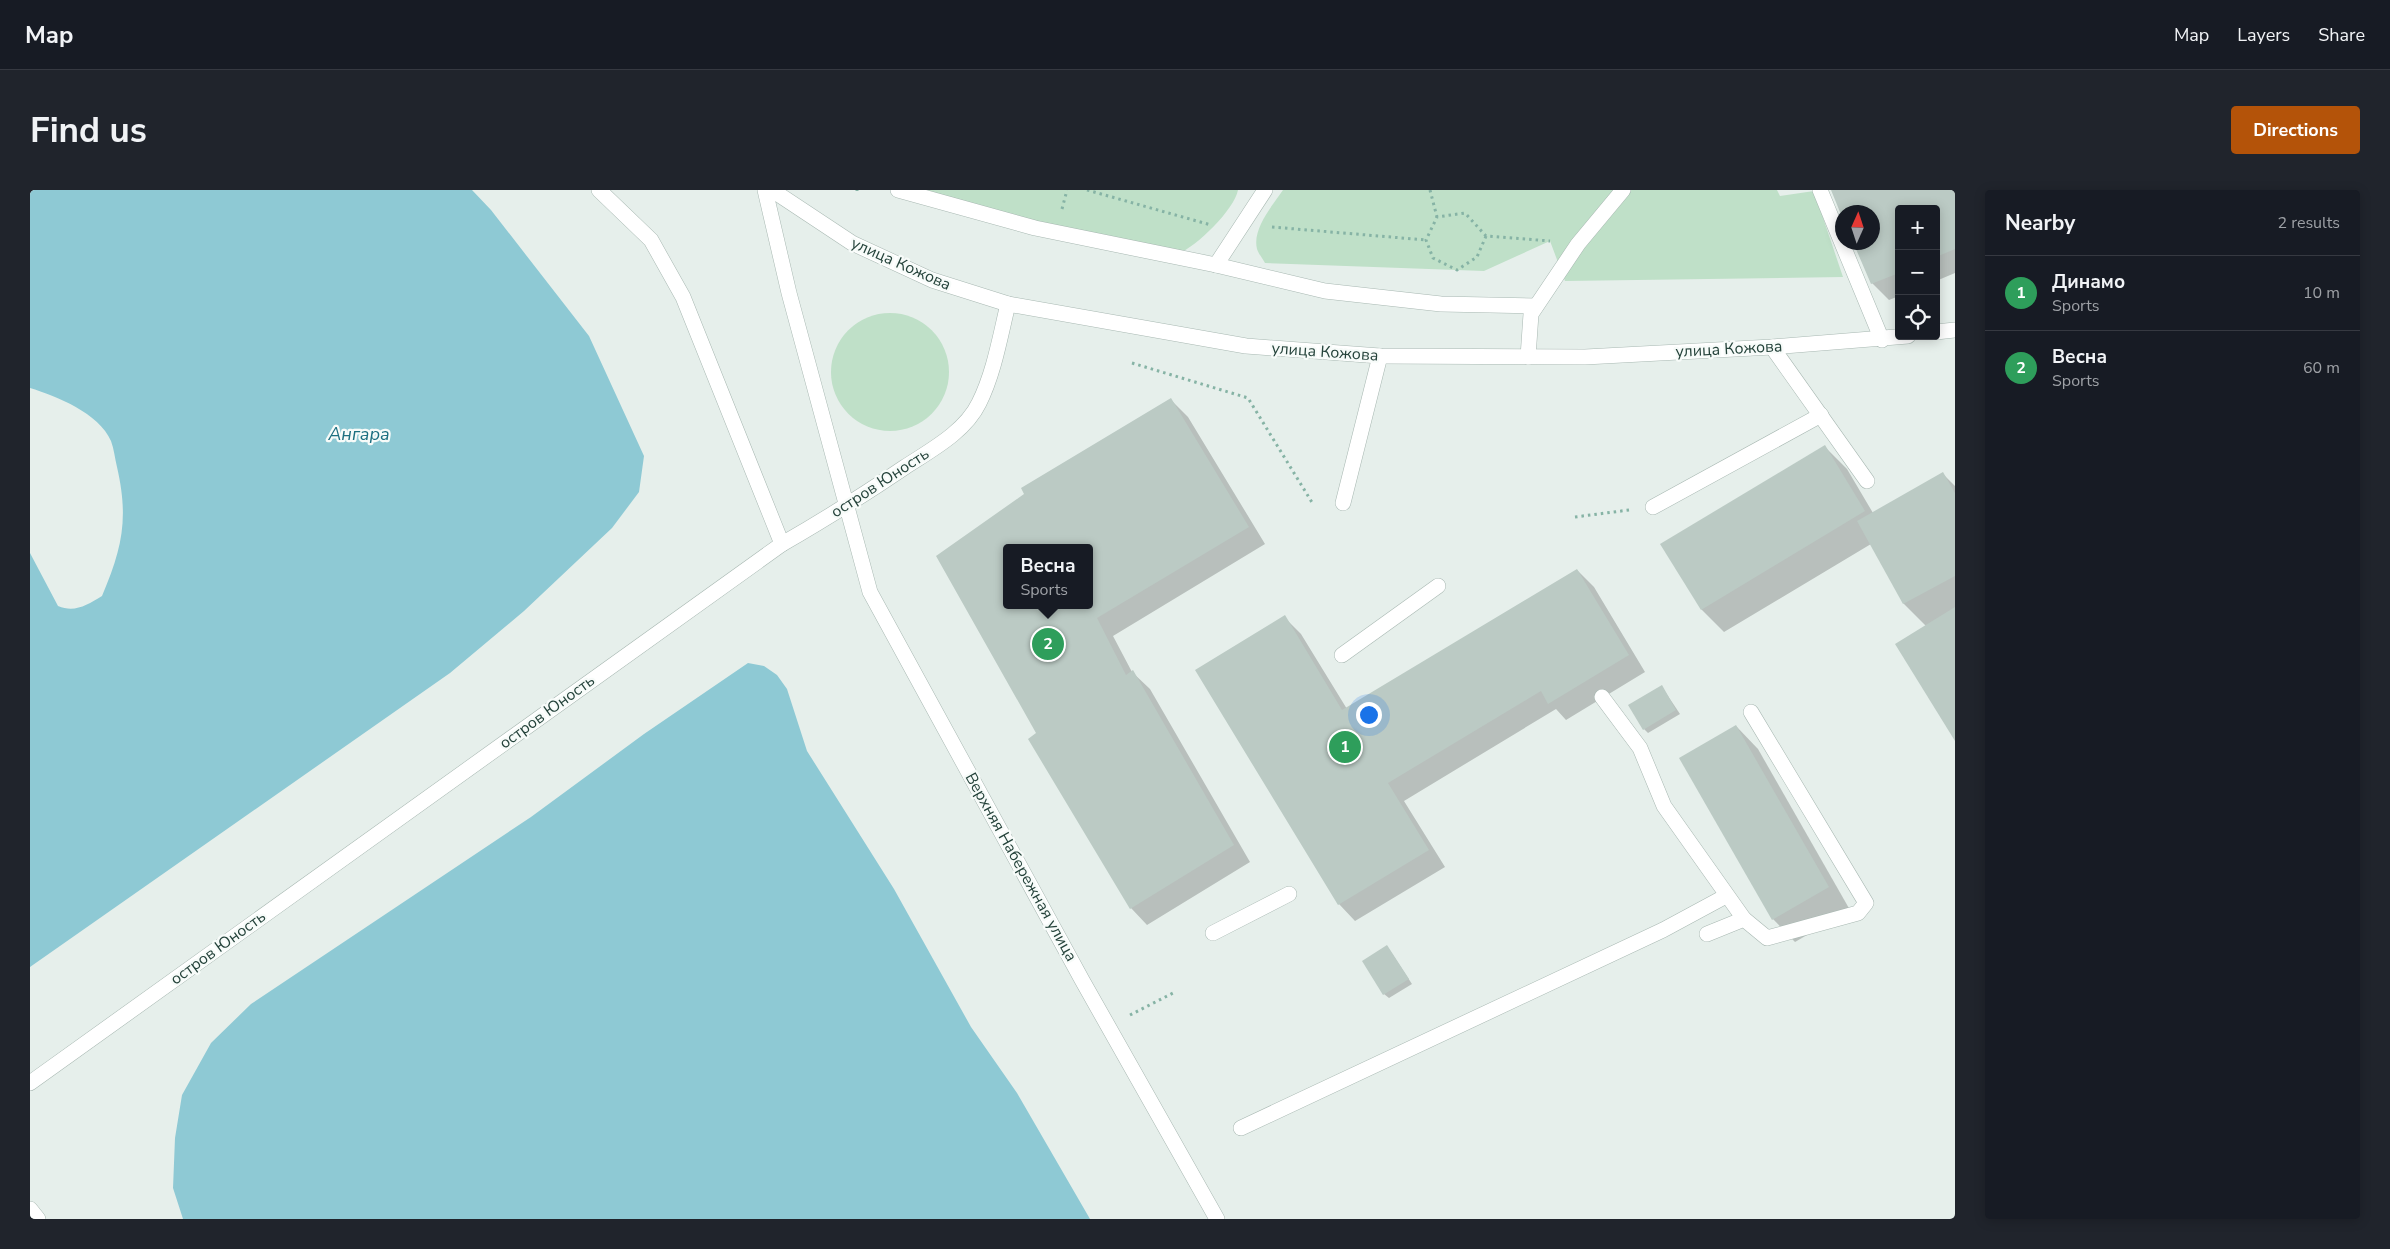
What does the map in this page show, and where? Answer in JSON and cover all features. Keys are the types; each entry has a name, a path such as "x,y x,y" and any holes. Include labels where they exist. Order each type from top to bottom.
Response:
{"street":[{"path":"599,190 651,240 683,297 782,544"},
{"name":"Верхняя Набережная улица","path":"765,190 789,294 870,592 1082,980 1217,1219"},
{"name":"улица Кожова","path":"772,190 852,243 932,280 1008,304 1246,346 1380,356 1585,357 1895,338"},
{"path":"898,190 1035,228 1216,265 1325,291 1441,304 1536,306"},
{"path":"1216,265 1265,190"},
{"path":"1528,357 1531,314 1578,244 1623,190"},
{"path":"1820,190 1882,340"},
{"name":"остров Юность","path":"30,1083 782,544 846,506 944,441 960,427 979,404 991,371 1008,304"},
{"path":"1940,332 1955,330"},
{"path":"1772,347 1868,481"},
{"path":"1342,503 1380,356"},
{"path":"1653,507 1821,415"},
{"path":"1342,655 1438,586"},
{"path":"1602,697 1640,748 1664,806 1744,919 1767,938 1858,913 1866,903 1751,712"},
{"path":"1212,933 1289,894"},
{"path":"1241,1128 1662,930 1726,896"},
{"path":"1707,934 1744,919"},
{"path":"30,1209 38,1219"}],"path":[{"path":"1087,190 1213,226"},
{"path":"1430,190 1437,217 1426,240 1433,258 1457,270 1476,257 1486,236"},
{"path":"1437,217 1465,213 1486,236 1578,244"},
{"path":"1271,227 1426,240"},
{"path":"1132,363 1248,398 1313,504"},
{"path":"1575,517 1653,507"}],"green space":[{"path":"922,190 1238,190 1230,207 1204,236 1186,250 1175,255 1168,255 1151,253"},
{"path":"1283,190 1777,190 1780,196 1814,191 1843,277 1565,281 1550,241 1484,271 1265,263 1257,249 1257,234 1264,218"},
{"path":"890,313 912,318 923,323 939,339 944,350 949,372 944,394 939,405 923,421 912,426 890,431 868,426 857,421 841,405 836,394 831,372 836,350 841,339 857,323 868,318"}],"water":[{"name":"Ангара","path":"30,190 472,190 491,210 589,336 644,456 639,492 612,528 524,611 450,673 30,967 30,553 58,606 70,609 81,607 102,596 119,548 122,533 123,502 111,441 105,431 97,422 76,407 30,388"},
{"path":"748,663 764,666 777,675 787,689 807,751 894,889 971,1027 1017,1093 1090,1219 183,1219 173,1188 175,1138 182,1095 211,1043 251,1004 531,817 644,734"}],"building":[{"path":"1831,190 1955,190 1955,249 1940,255 1940,205 1895,205 1895,275 1871,284 1856,250 1880,250 1880,205 1837,205"},
{"path":"1171,398 1249,527 1097,618 1126,675 1133,670 1234,845 1130,909 1028,739 1036,733 936,556 1024,494 1021,488"},
{"path":"1825,445 1865,511 1701,610 1660,544"},
{"path":"1943,472 1955,493 1955,576 1903,604 1857,521"},
{"path":"1577,569 1629,655 1548,704 1541,691 1388,783 1429,850 1338,905 1195,670 1285,615 1342,710"},
{"path":"1955,607 1955,741 1895,644"},
{"path":"1662,685 1676,710 1643,730 1628,705"},
{"path":"1736,725 1829,887 1772,920 1679,758"},
{"path":"1387,945 1409,979 1383,995 1362,961"}],"place":[{"name":"Весна","path":"1048,644"},
{"name":"Динамо","path":"1345,747"}]}
